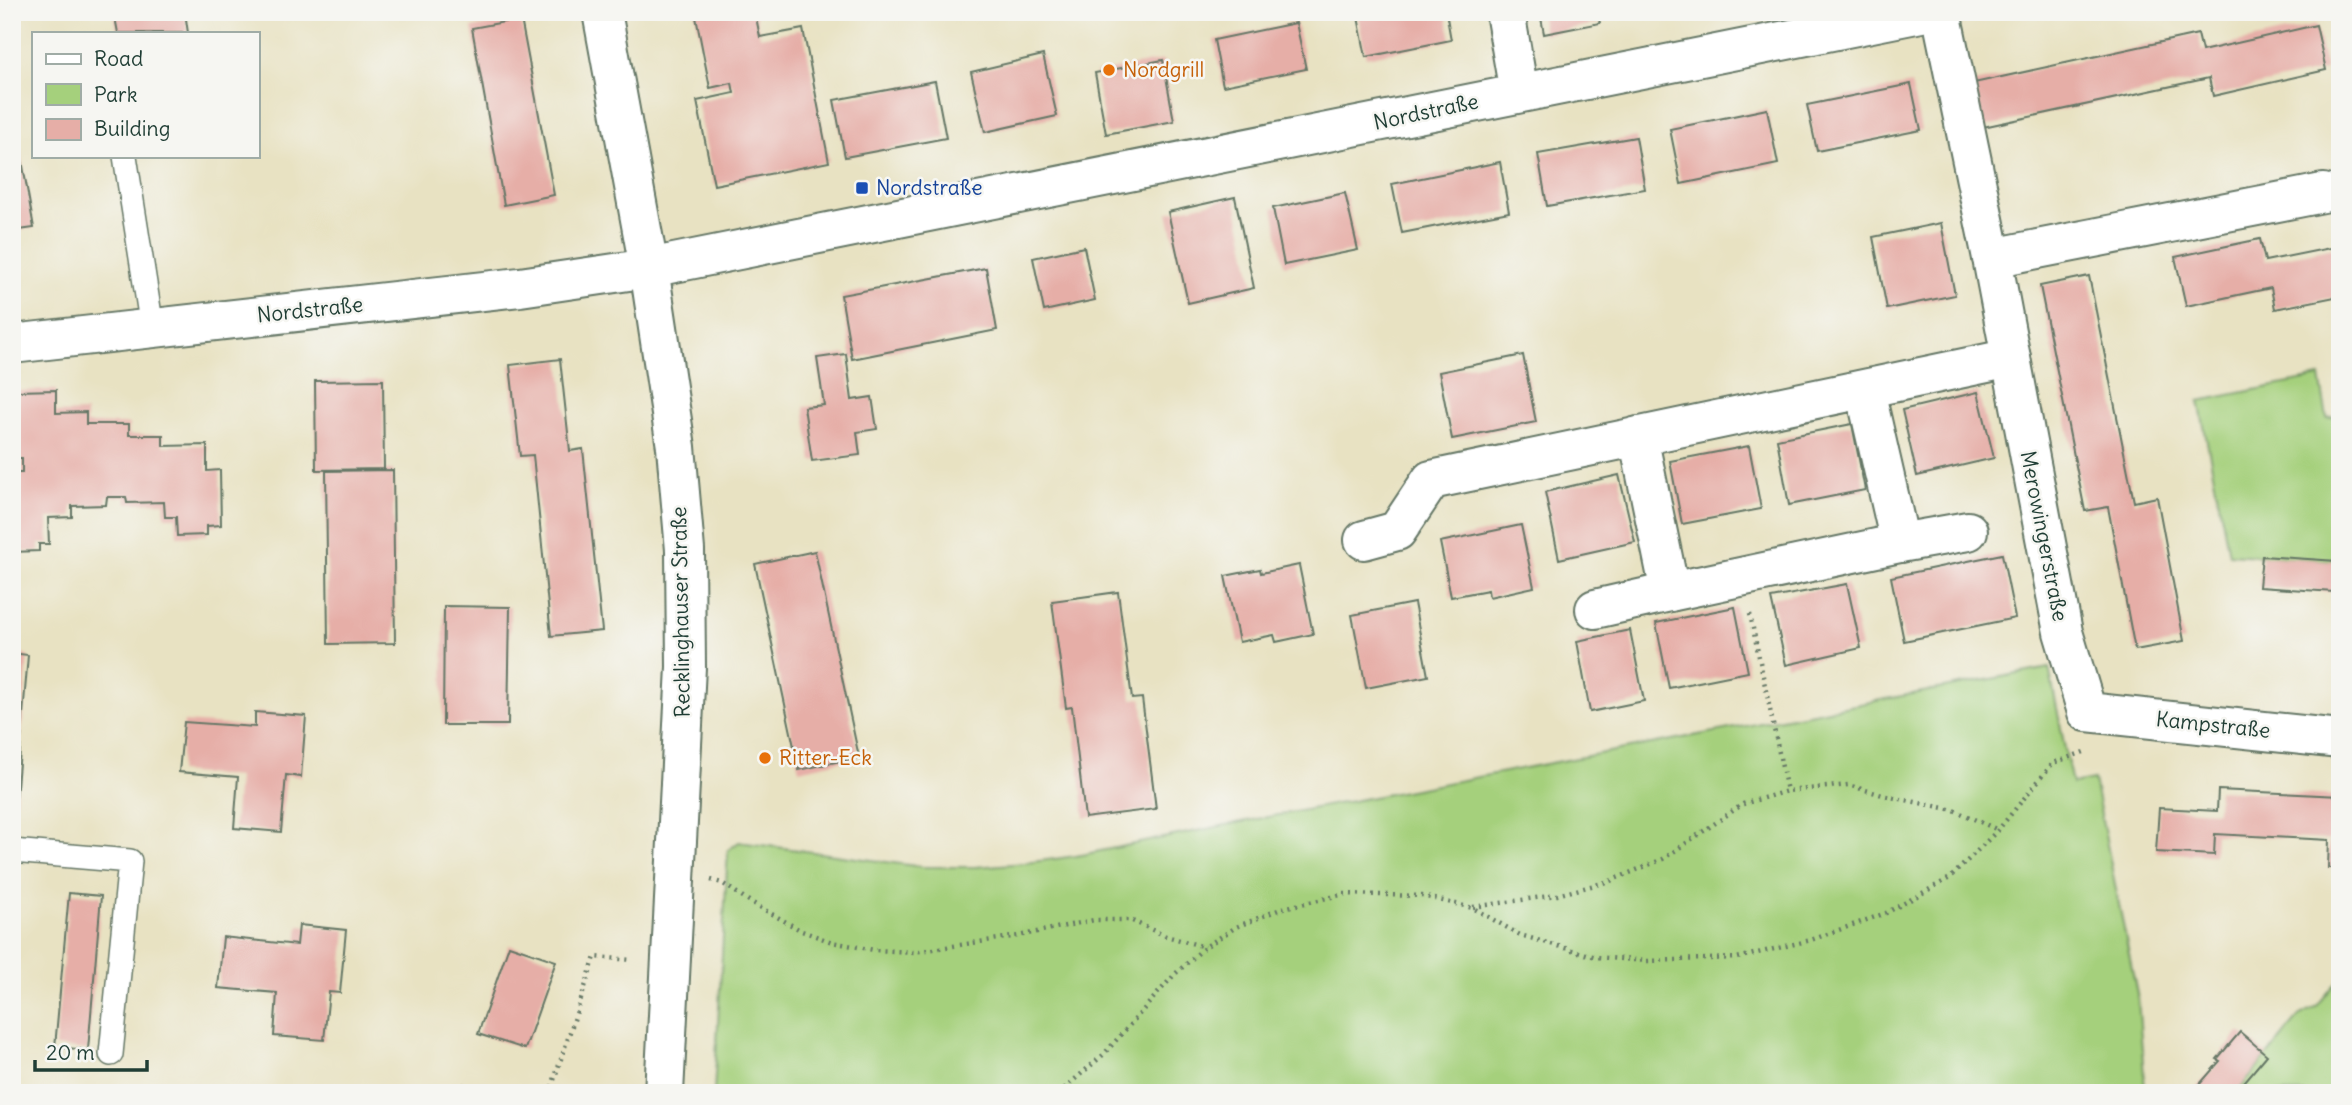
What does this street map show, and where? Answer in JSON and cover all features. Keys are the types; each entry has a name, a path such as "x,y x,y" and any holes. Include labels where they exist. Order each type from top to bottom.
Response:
{"street":[{"name":"Recklinghauser Straße","path":"602,12 649,268 676,447 685,550 686,667 664,1093"},
{"path":"1505,12 1519,93"},
{"name":"Nordstraße","path":"12,344 520,287 649,268 1926,12"},
{"name":"Merowingerstraße","path":"1941,12 1992,258 2063,632 2087,712"},
{"path":"1992,258 2323,193"},
{"path":"1364,540 1397,531 1431,480 2011,358"},
{"path":"1865,390 1900,543"},
{"path":"1638,436 1670,592"},
{"path":"1595,609 1900,543 1968,531"},
{"name":"Kampstraße","path":"2087,712 2340,739"}],"lane":[{"path":"125,158 152,328"},
{"path":"12,851 130,861 111,1054"}],"path":[{"path":"1743,578 1787,791"},
{"path":"1059,1093 1103,1055 1175,974 1205,947 1236,927 1283,908 1345,894 1422,896 1473,908 1520,935 1596,957 1647,961 1737,958 1811,940 1886,913 1950,878 1998,830 2053,763 2084,752 2087,712"},
{"path":"1473,908 1557,895 1610,881 1663,859 1743,804 1787,791 1848,785 1954,810 1998,830"},
{"path":"676,871 722,883 802,931 832,942 874,950 914,952 1006,938 1094,920 1130,920 1166,936 1205,947"},
{"path":"555,1093 552,1086 595,957 672,962"}],"green space":[{"path":"2320,377 2327,418 2340,416 2340,534 2337,561 2229,554 2199,401"},
{"path":"2049,668 2072,784 2094,780 2138,999 2145,1089 2150,1093 714,1093 728,850 739,842 923,867 1025,863 1076,856"},
{"path":"2340,978 2340,1093 2237,1093 2300,1015 2316,1007"}],"building":[{"path":"114,12 185,12 188,32 118,32"},
{"path":"695,12 755,12 760,37 803,29 829,162 714,185 697,101 734,93 732,83 710,88"},
{"path":"1357,12 1446,12 1451,40 1366,57"},
{"path":"1540,12 1597,12 1600,23 1544,34"},
{"path":"521,19 554,195 504,205 472,28"},
{"path":"1296,23 1306,69 1223,86 1214,40"},
{"path":"2316,25 2326,70 2213,96 2209,78 1983,127 1974,83 2198,34 2202,51"},
{"path":"1043,55 1057,116 985,132 971,72"},
{"path":"1163,60 1174,121 1106,134 1095,73"},
{"path":"935,81 946,138 845,157 834,100"},
{"path":"1911,84 1921,130 1817,151 1807,105"},
{"path":"12,104 34,228 12,231"},
{"path":"1767,109 1778,164 1681,184 1670,129"},
{"path":"1636,137 1645,189 1547,206 1538,154"},
{"path":"1500,162 1509,212 1402,233 1392,184"},
{"path":"1345,193 1358,250 1284,265 1273,208"},
{"path":"1235,197 1254,288 1188,303 1168,212"},
{"path":"1941,223 1955,295 1887,309 1873,237"},
{"path":"2260,239 2265,261 2340,246 2340,296 2275,309 2271,288 2186,306 2175,257"},
{"path":"1084,247 1095,300 1044,311 1033,258"},
{"path":"986,268 997,330 852,359 841,295"},
{"path":"2089,276 2134,502 2157,497 2184,641 2135,650 2108,507 2085,511 2040,286"},
{"path":"846,354 852,400 872,397 877,429 857,432 860,455 812,461 804,407 824,405 817,358"},
{"path":"1523,355 1536,422 1452,439 1439,372"},
{"path":"560,359 570,451 583,449 602,631 551,636 533,455 520,456 510,365"},
{"path":"383,380 384,469 316,470 315,381"},
{"path":"56,390 56,413 86,412 86,424 129,424 129,435 163,435 163,446 207,445 207,471 220,470 221,525 207,526 207,535 177,536 176,517 165,517 164,502 127,503 126,497 107,497 106,505 72,506 72,517 48,518 49,544 39,544 39,551 12,552 12,473 22,473 22,458 12,458 12,424 18,423 17,391"},
{"path":"1978,392 1994,458 1917,476 1902,410"},
{"path":"1852,424 1865,490 1789,505 1777,439"},
{"path":"1749,446 1761,509 1682,524 1670,461"},
{"path":"393,470 395,643 328,644 326,471"},
{"path":"1619,475 1635,542 1559,559 1545,492"},
{"path":"1521,525 1534,587 1489,597 1488,590 1451,597 1440,542"},
{"path":"815,551 859,757 799,770 755,564"},
{"path":"2002,554 2015,618 1904,641 1891,577"},
{"path":"2262,556 2337,561 2334,592 2259,587"},
{"path":"1299,565 1313,634 1276,642 1274,635 1239,642 1225,576 1260,569 1261,573"},
{"path":"1847,584 1861,648 1786,665 1771,598"},
{"path":"1118,592 1132,699 1142,698 1156,809 1085,818 1072,707 1066,708 1052,601"},
{"path":"1414,603 1428,676 1366,688 1352,615"},
{"path":"444,606 510,607 508,725 443,725"},
{"path":"1735,607 1748,672 1669,688 1656,623"},
{"path":"1630,630 1644,701 1590,712 1577,641"},
{"path":"12,653 28,655 14,823 12,823"},
{"path":"255,712 306,716 301,777 286,775 281,832 234,828 238,777 179,772 184,722 255,727"},
{"path":"2218,790 2340,796 2340,868 2328,868 2329,840 2215,834 2214,855 2156,852 2159,808 2217,811"},
{"path":"69,893 101,896 88,1050 55,1047"},
{"path":"299,925 346,930 340,993 329,992 324,1040 274,1036 277,993 218,988 223,937 297,945"},
{"path":"509,945 556,961 525,1049 478,1034"},
{"path":"2240,1032 2267,1055 2235,1093 2192,1093 2220,1061 2217,1059"},
{"path":"464,1084 481,1093 460,1093"}],"place":[{"name":"Nordgrill","path":"1109,70"},
{"name":"Nordstraße","path":"862,188"},
{"name":"Ritter-Eck","path":"765,758"}]}
